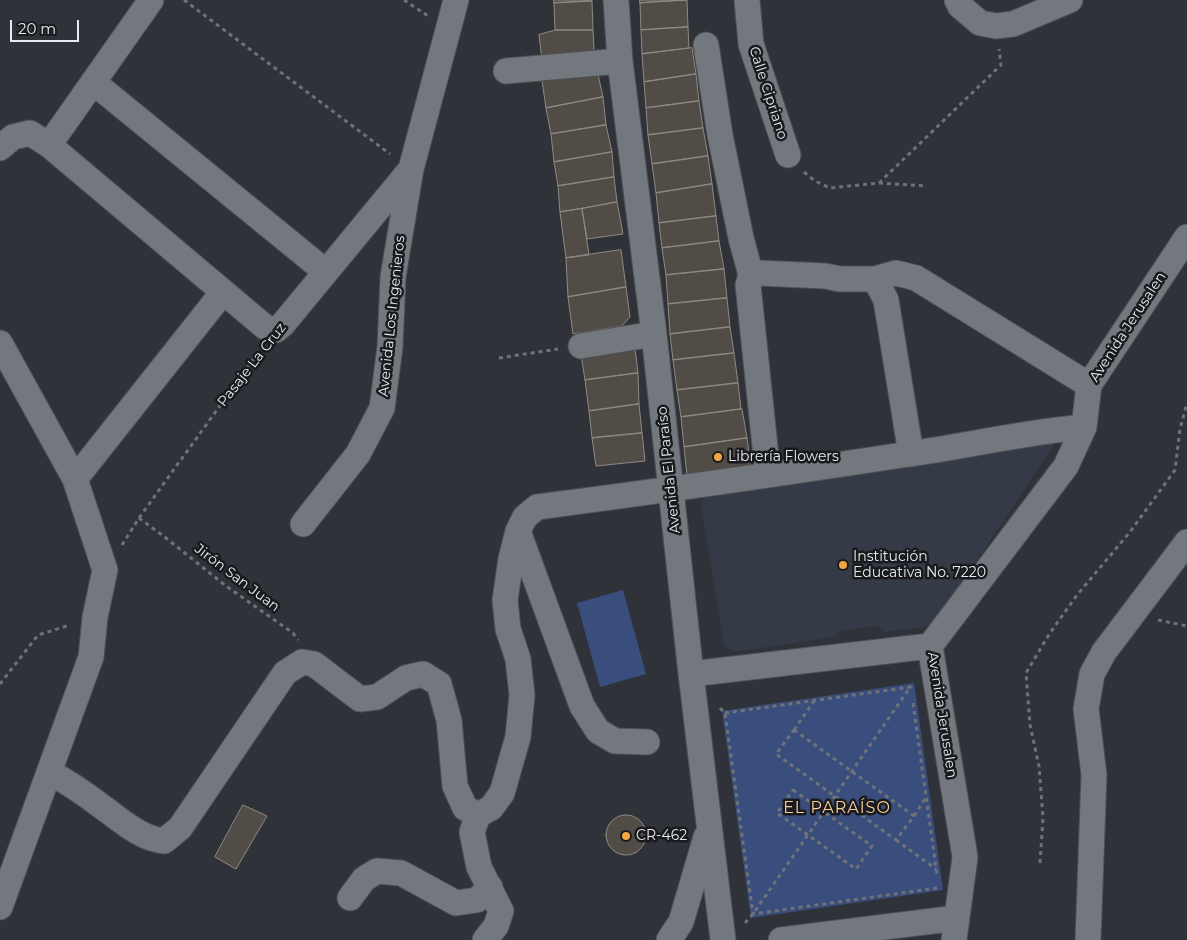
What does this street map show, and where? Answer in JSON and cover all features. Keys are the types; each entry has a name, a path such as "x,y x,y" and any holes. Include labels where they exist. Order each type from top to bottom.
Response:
{"street":[{"path":"49,145 151,0"},
{"name":"Avenida Los Ingenieros","path":"303,524 358,454 382,408 390,348 393,277 411,169 456,0"},
{"name":"Avenida El Paraíso","path":"616,0 620,61 654,334 709,827 732,934"},
{"name":"Calle Cipriano","path":"747,0 751,44 788,155"},
{"path":"957,0 960,6 980,23 996,26 1013,24 1070,0"},
{"path":"706,45 720,135 741,238 752,276 748,285 768,475"},
{"path":"506,71 620,61"},
{"path":"93,82 326,272"},
{"path":"0,148 13,137 30,133 49,145 265,327 276,330"},
{"name":"Pasaje La Cruz","path":"276,330 283,324 411,169"},
{"name":"Avenida Jerusalen","path":"955,929 965,857 930,646 1066,466 1084,427 1089,385 1187,237"},
{"path":"752,276 759,273 825,276 840,279 875,279 896,274 916,278 1089,385"},
{"path":"875,279 886,300 911,454"},
{"path":"75,478 224,292"},
{"path":"581,346 654,334"},
{"path":"0,343 75,478 105,570 95,617 91,658 0,907"},
{"path":"485,940 496,926 501,911 479,867 472,832 478,815 491,808 502,793 518,737 522,695 518,659 508,629 505,600 511,559 518,530 525,517 537,507 671,490 911,454 1057,429 1084,427"},
{"path":"518,530 582,706 598,731 615,741 647,742"},
{"path":"1088,940 1094,775 1086,709 1092,674 1104,652 1187,542"},
{"path":"691,674 930,646"},
{"path":"49,772 69,782 140,835 164,841 180,828 285,672 302,662 314,664 360,699 377,696 406,678 423,674 439,684 449,720 455,786 465,808 478,815"},
{"path":"669,940 680,922 709,827"},
{"path":"350,898 364,879 377,871 401,873 456,903 477,900 490,887"},
{"path":"781,940 955,929"}],"path":[{"path":"184,0 411,169"},
{"path":"879,182 1001,65 996,26"},
{"path":"788,155 800,170 815,181 830,188 879,182 926,186"},
{"name":"Pasaje La Cruz","path":"105,570 139,518 276,330"},
{"path":"498,358 581,346"},
{"path":"1040,863 1043,818 1039,766 1030,725 1026,673 1050,633 1077,596 1130,532 1175,470 1180,429 1187,403"},
{"name":"Jirón San Juan","path":"139,518 226,586 293,633 314,664"},
{"path":"0,684 38,635 95,617"},
{"path":"732,934 753,914 911,687 914,679"},
{"path":"753,914 725,713 911,687"},
{"path":"911,687 937,878"},
{"path":"814,701 776,754 936,869"},
{"path":"794,730 914,816"},
{"path":"793,790 824,812 872,846 856,868 777,813 793,790"},
{"path":"896,840 926,797"},
{"path":"753,914 938,888"}],"shaded area":[{"name":"Institución Educativa No. 7220","path":"1061,435 933,626 884,632 878,626 838,631 835,637 733,652 724,645 701,504 709,488"},
{"path":"623,590 646,674 600,687 577,603"},
{"path":"914,683 943,890 751,918 722,711"}],"building":[{"path":"554,0 592,0 592,1 554,3"},
{"path":"640,0 687,0 640,3"},
{"path":"687,0 688,27 641,30 640,3"},
{"path":"592,1 593,30 555,30 554,3"},
{"path":"688,27 689,48 642,54 641,30"},
{"path":"555,30 593,30 594,49 589,55 542,59 539,35"},
{"path":"692,48 696,74 644,82 642,54"},
{"path":"597,70 603,97 546,108 541,74"},
{"path":"696,74 699,101 646,108 644,82"},
{"path":"603,97 606,125 551,134 546,108"},
{"path":"699,101 703,128 648,135 646,108"},
{"path":"606,125 612,152 554,162 551,134"},
{"path":"703,128 708,156 652,164 648,135"},
{"path":"612,152 614,177 558,186 554,162"},
{"path":"708,156 712,184 656,193 652,164"},
{"path":"614,177 617,202 560,212 558,186"},
{"path":"712,184 716,216 659,223 656,193"},
{"path":"617,202 623,234 587,239 582,209"},
{"path":"582,209 589,255 566,258 560,212"},
{"path":"716,216 719,241 662,248 659,223"},
{"path":"719,241 724,269 666,275 662,248"},
{"path":"621,250 626,287 568,297 566,258"},
{"path":"724,269 727,298 668,304 666,275"},
{"path":"626,287 630,317 622,326 573,334 568,297"},
{"path":"727,298 730,327 670,334 668,304"},
{"path":"730,327 734,353 673,360 670,334"},
{"path":"634,340 638,373 585,380 580,348"},
{"path":"734,353 738,383 677,390 673,360"},
{"path":"638,373 639,404 589,411 585,380"},
{"path":"738,383 741,409 681,417 677,390"},
{"path":"639,404 642,433 592,438 589,411"},
{"path":"742,409 747,438 684,447 681,417"},
{"path":"642,433 645,461 596,466 592,438"},
{"name":"Librería Flowers","path":"747,438 751,467 687,476 684,447"},
{"path":"243,805 267,816 236,869 215,857"},
{"name":"CR-462","path":"626,815 640,821 646,835 640,849 626,855 612,849 606,835 612,821"}],"place":[{"name":"Librería Flowers","path":"718,457"},
{"name":"Institución Educativa No. 7220","path":"843,565"},
{"name":"CR-462","path":"626,836"}],"district":[{"name":"EL PARAÍSO","path":"837,808"}]}
